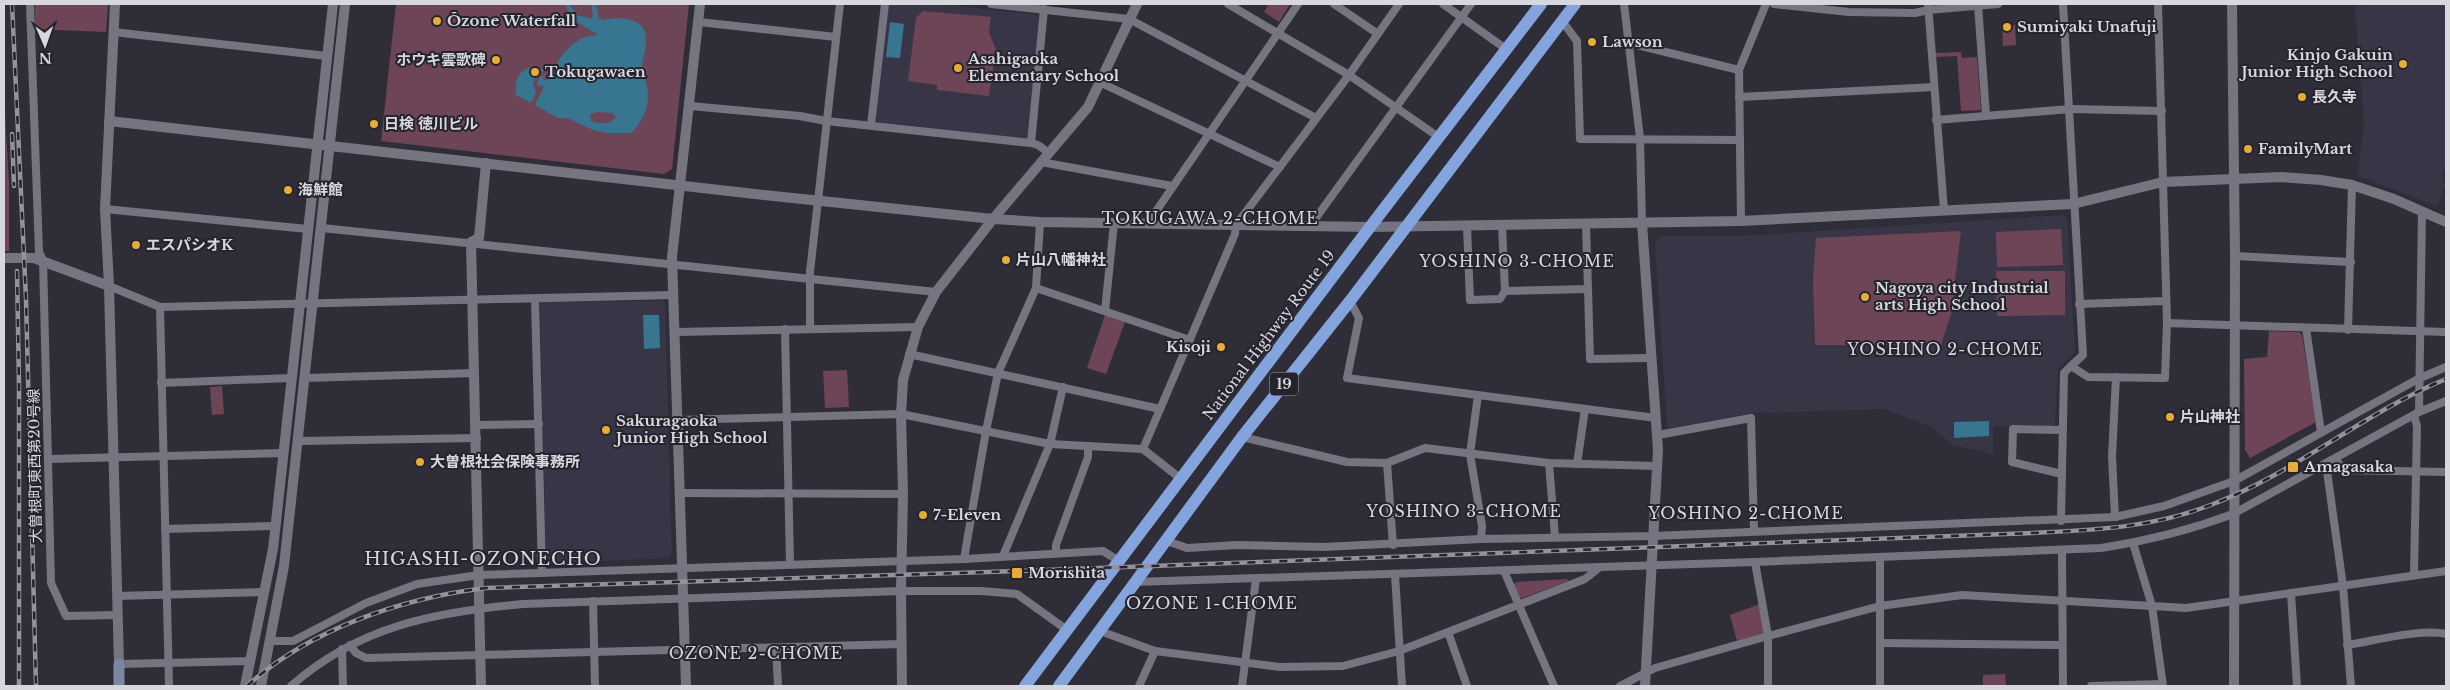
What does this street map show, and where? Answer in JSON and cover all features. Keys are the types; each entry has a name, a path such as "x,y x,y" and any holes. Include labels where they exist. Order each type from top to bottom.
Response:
{"highway":[{"name":"National Highway Route 19","path":"1025,686 1370,227 1541,4"},
{"name":"19","path":"1059,686 1242,437 1408,226 1574,4"}],"main road":[{"path":"119,664 119,686"}],"street":[{"name":"大曽根町東西第20号線","path":"30,4 39,252 43,260 51,583 66,616 118,615"},
{"path":"115,4 105,209 110,286 119,664 251,661"},
{"path":"243,684 251,661 275,526 319,144 333,4"},
{"path":"261,686 284,566 345,4"},
{"path":"686,686 672,264 700,4"},
{"path":"810,328 810,278 840,4"},
{"path":"871,126 885,4"},
{"path":"996,4 1129,19 1316,118"},
{"path":"902,686 903,494 901,414 903,380 908,354 918,327 936,292 993,219 1088,107 1137,4"},
{"path":"1228,4 1241,7 1278,34 1349,75 1440,138"},
{"path":"1148,223 1298,4"},
{"path":"1334,4 1378,34"},
{"path":"1143,449 1235,234 1236,225 1349,75 1399,4"},
{"path":"1443,4 1506,49"},
{"path":"1310,226 1470,4"},
{"path":"1624,4 1640,138 1642,223 1658,435 1645,686"},
{"path":"1741,221 1739,70 1766,4"},
{"path":"1774,4 1849,12 1914,13 1928,7 1998,4"},
{"path":"2061,521 2064,374 2083,355 2063,4"},
{"path":"2071,366 2088,377 2164,378 2167,323 2158,4"},
{"path":"2232,4 2233,179 2236,256 2233,514 2234,686"},
{"path":"1978,5 1986,115"},
{"path":"1928,7 1944,210"},
{"path":"1031,144 1044,9"},
{"path":"1562,21 1577,41 1580,139 1740,140"},
{"path":"699,22 836,37"},
{"path":"113,32 327,56"},
{"path":"1629,43 1739,70"},
{"path":"1099,82 1280,167"},
{"path":"1739,97 1934,87"},
{"path":"690,106 800,116 826,121 1031,144 1038,145 1049,153"},
{"path":"1936,120 2070,109 2162,111"},
{"path":"109,121 679,185 993,219 1040,222 1370,227 1741,221 2074,204 2163,182 2281,177 2321,180 2352,186 2422,211 2446,222"},
{"path":"1041,162 1172,186"},
{"path":"471,242 479,238 486,163"},
{"path":"2348,330 2352,186"},
{"path":"105,209 308,228"},
{"path":"2414,576 2422,211"},
{"path":"964,559 998,373 1036,288 1040,222"},
{"path":"1105,311 1114,222"},
{"path":"1586,224 1590,359 1652,358"},
{"path":"1467,226 1470,300 1500,299 1505,291 1502,225"},
{"path":"322,228 471,242 936,292"},
{"path":"471,242 474,300 481,686"},
{"path":"2236,256 2351,262"},
{"path":"4,258 34,258 43,260 160,307 674,295"},
{"path":"1036,288 1190,340"},
{"path":"1505,291 1588,289"},
{"path":"535,299 542,572"},
{"path":"1350,301 1359,318 1347,378 1656,418"},
{"path":"2080,304 2166,301"},
{"path":"160,307 169,686"},
{"path":"2167,323 2420,333 2446,332"},
{"path":"675,332 918,327"},
{"path":"2306,328 2321,432"},
{"path":"785,329 790,564"},
{"path":"908,354 1160,409"},
{"path":"1167,541 1187,548 1237,545 1324,547 1393,545 1481,539 1653,536 2061,521 2115,517 2164,506 2234,481 2418,379 2446,367"},
{"path":"305,378 475,373"},
{"path":"2115,517 2112,457 2116,377"},
{"path":"161,383 291,378"},
{"path":"1003,556 1050,444 1063,387"},
{"path":"1478,395 1470,454 1482,526 1481,539"},
{"path":"1135,582 1755,562 2062,550 2133,543 2200,526 2233,514 2417,414 2446,401"},
{"path":"1577,464 1585,409"},
{"path":"678,420 901,414 1050,444 1143,449 1181,479"},
{"path":"1658,435 1750,418 1754,531"},
{"path":"476,425 539,424"},
{"path":"2062,474 2012,462 2013,429 2063,430"},
{"path":"1242,437 1347,462 1387,463 1425,448 1549,463 1657,466"},
{"path":"299,441 476,438"},
{"path":"1056,553 1056,545 1088,456 1088,446"},
{"path":"48,459 283,453"},
{"path":"2335,459 2344,470 2446,472"},
{"path":"1387,463 1393,545"},
{"path":"1549,463 1555,537"},
{"path":"2326,464 2343,586 2350,686"},
{"path":"680,493 903,494"},
{"path":"165,528 275,526"},
{"path":"2091,686 2162,685 2152,606 2133,543"},
{"path":"2062,550 2063,686"},
{"path":"270,641 293,641 366,603 417,584 479,575 964,559 1103,551 1119,561"},
{"path":"1880,557 1880,686"},
{"path":"1755,562 1768,636 1768,686"},
{"path":"1100,631 1155,651 1280,667 1323,668 1364,662 1399,651 1585,580 1600,567"},
{"path":"1504,571 1517,605 1554,686"},
{"path":"1620,686 1655,668 1880,606 1962,595 2186,608 2446,571"},
{"path":"1396,574 1402,686"},
{"path":"1242,686 1256,579"},
{"path":"291,686 350,645 416,620 480,608 901,591 982,591 1017,594 1067,630"},
{"path":"117,596 264,592"},
{"path":"2291,594 2298,686"},
{"path":"593,602 595,686"},
{"path":"1448,632 1467,686"},
{"path":"2347,644 2437,632 2446,634"},
{"path":"1880,643 2062,645"},
{"path":"350,645 356,653 366,658 902,644"},
{"path":"776,648 778,686"},
{"path":"342,649 343,686"},
{"path":"1139,686 1155,651"}],"shaded area":[{"path":"35,4 108,4 106,32 35,29"},
{"name":"Tokugawaen","path":"396,4 689,4 672,169 664,174 381,141"},
{"name":"Asahigaoka Elementary School","path":"888,4 938,4 1038,15 1040,19 1029,136 1027,139 878,122 876,117"},
{"path":"1269,4 1290,4 1279,22 1264,12"},
{"name":"Kinjo Gakuin Junior High School","path":"2373,4 2446,4 2446,169 2441,173 2445,185 2437,206 2358,176 2364,122 2355,6"},
{"path":"923,11 991,17 989,33 996,49 989,96 937,90 937,85 908,81 916,18"},
{"path":"2015,25 2016,45 2003,46 2002,26"},
{"path":"1961,52 1962,58 1977,57 1981,110 1961,111 1957,56 1936,57 1936,53"},
{"path":"4,95 9,183 9,251 4,251"},
{"name":"Nagoya city Industrial arts High School","path":"2064,215 2067,218 2075,351 2058,369 2055,424 2052,427 1993,426 1993,454 1953,445 1932,427 1884,409 1752,413 1669,428 1667,425 1655,243 1662,236 1743,236"},
{"path":"2061,229 2063,265 1997,267 1996,232"},
{"path":"1961,231 1951,314 1941,345 1815,345 1813,278 1816,238"},
{"path":"1996,271 2065,271 2065,315 1997,316"},
{"name":"Sakuragaoka Junior High School","path":"662,301 665,304 672,554 669,558 551,563 546,559 540,305 542,302"},
{"path":"1105,315 1125,322 1106,374 1087,368"},
{"path":"2269,331 2299,332 2302,335 2316,422 2250,458 2245,450 2244,359 2267,357"},
{"path":"847,370 849,407 825,408 823,371"},
{"path":"222,386 224,414 212,415 210,387"},
{"path":"1567,579 1568,581 1523,598 1518,598 1513,585 1516,582"},
{"path":"1760,604 1764,630 1762,634 1737,641 1730,615"},
{"path":"2005,674 2006,686 1983,686 1983,675"}],"water":[{"path":"565,4 569,4 577,15 591,19 593,15 591,4 596,4 599,18 603,20 618,18 632,20 643,27 646,42 642,72 647,87 648,100 639,124 631,133 607,133 593,130 567,118 558,118 535,105 544,87 540,85 538,88 537,83 540,77 545,75 543,79 547,81 562,56 577,41 585,37 598,35 572,19","holes":["598,112 612,113 616,117 608,123 591,121 590,114"]},
{"path":"890,22 904,24 900,58 886,57"},
{"path":"533,67 547,70 537,74 533,83 536,92 531,103 516,95 516,85 520,73"},
{"path":"643,315 659,315 660,348 644,349"},
{"path":"1989,421 1989,436 1954,438 1954,422"}],"railway":[{"path":"12,4 26,299 36,686"},
{"path":"12,134 14,186"},
{"path":"17,271 19,686"},
{"path":"247,686 299,648 359,619 390,608 422,600 486,588 1019,571 2033,533 2122,527 2187,513 2239,493 2299,461 2415,393 2446,379"}],"place":[{"name":"Ōzone Waterfall","path":"437,21"},
{"name":"Sumiyaki Unafuji","path":"2007,27"},
{"name":"Lawson","path":"1592,42"},
{"name":"ホウキ雲歌碑","path":"496,60"},
{"name":"Kinjo Gakuin Junior High School","path":"2403,64"},
{"name":"Asahigaoka Elementary School","path":"958,68"},
{"name":"Tokugawaen","path":"535,72"},
{"name":"長久寺","path":"2302,97"},
{"name":"日検 徳川ビル","path":"374,124"},
{"name":"FamilyMart","path":"2248,149"},
{"name":"海鮮館","path":"288,190"},
{"name":"エスパシオK","path":"136,245"},
{"name":"片山八幡神社","path":"1006,260"},
{"name":"Nagoya city Industrial arts High School","path":"1865,297"},
{"name":"Kisoji","path":"1221,347"},
{"name":"片山神社","path":"2170,417"},
{"name":"Sakuragaoka Junior High School","path":"606,430"},
{"name":"大曽根社会保険事務所","path":"420,462"},
{"name":"Amagasaka","path":"2293,467"},
{"name":"7-Eleven","path":"923,515"},
{"name":"Morishita","path":"1017,573"}],"district":[{"name":"TOKUGAWA 2-CHOME","path":"1210,218"},
{"name":"YOSHINO 3-CHOME","path":"1517,261"},
{"name":"YOSHINO 2-CHOME","path":"1945,349"},
{"name":"YOSHINO 3-CHOME","path":"1464,511"},
{"name":"YOSHINO 2-CHOME","path":"1746,513"},
{"name":"HIGASHI-OZONECHO","path":"483,559"},
{"name":"OZONE 1-CHOME","path":"1212,603"},
{"name":"OZONE 2-CHOME","path":"756,653"}]}
